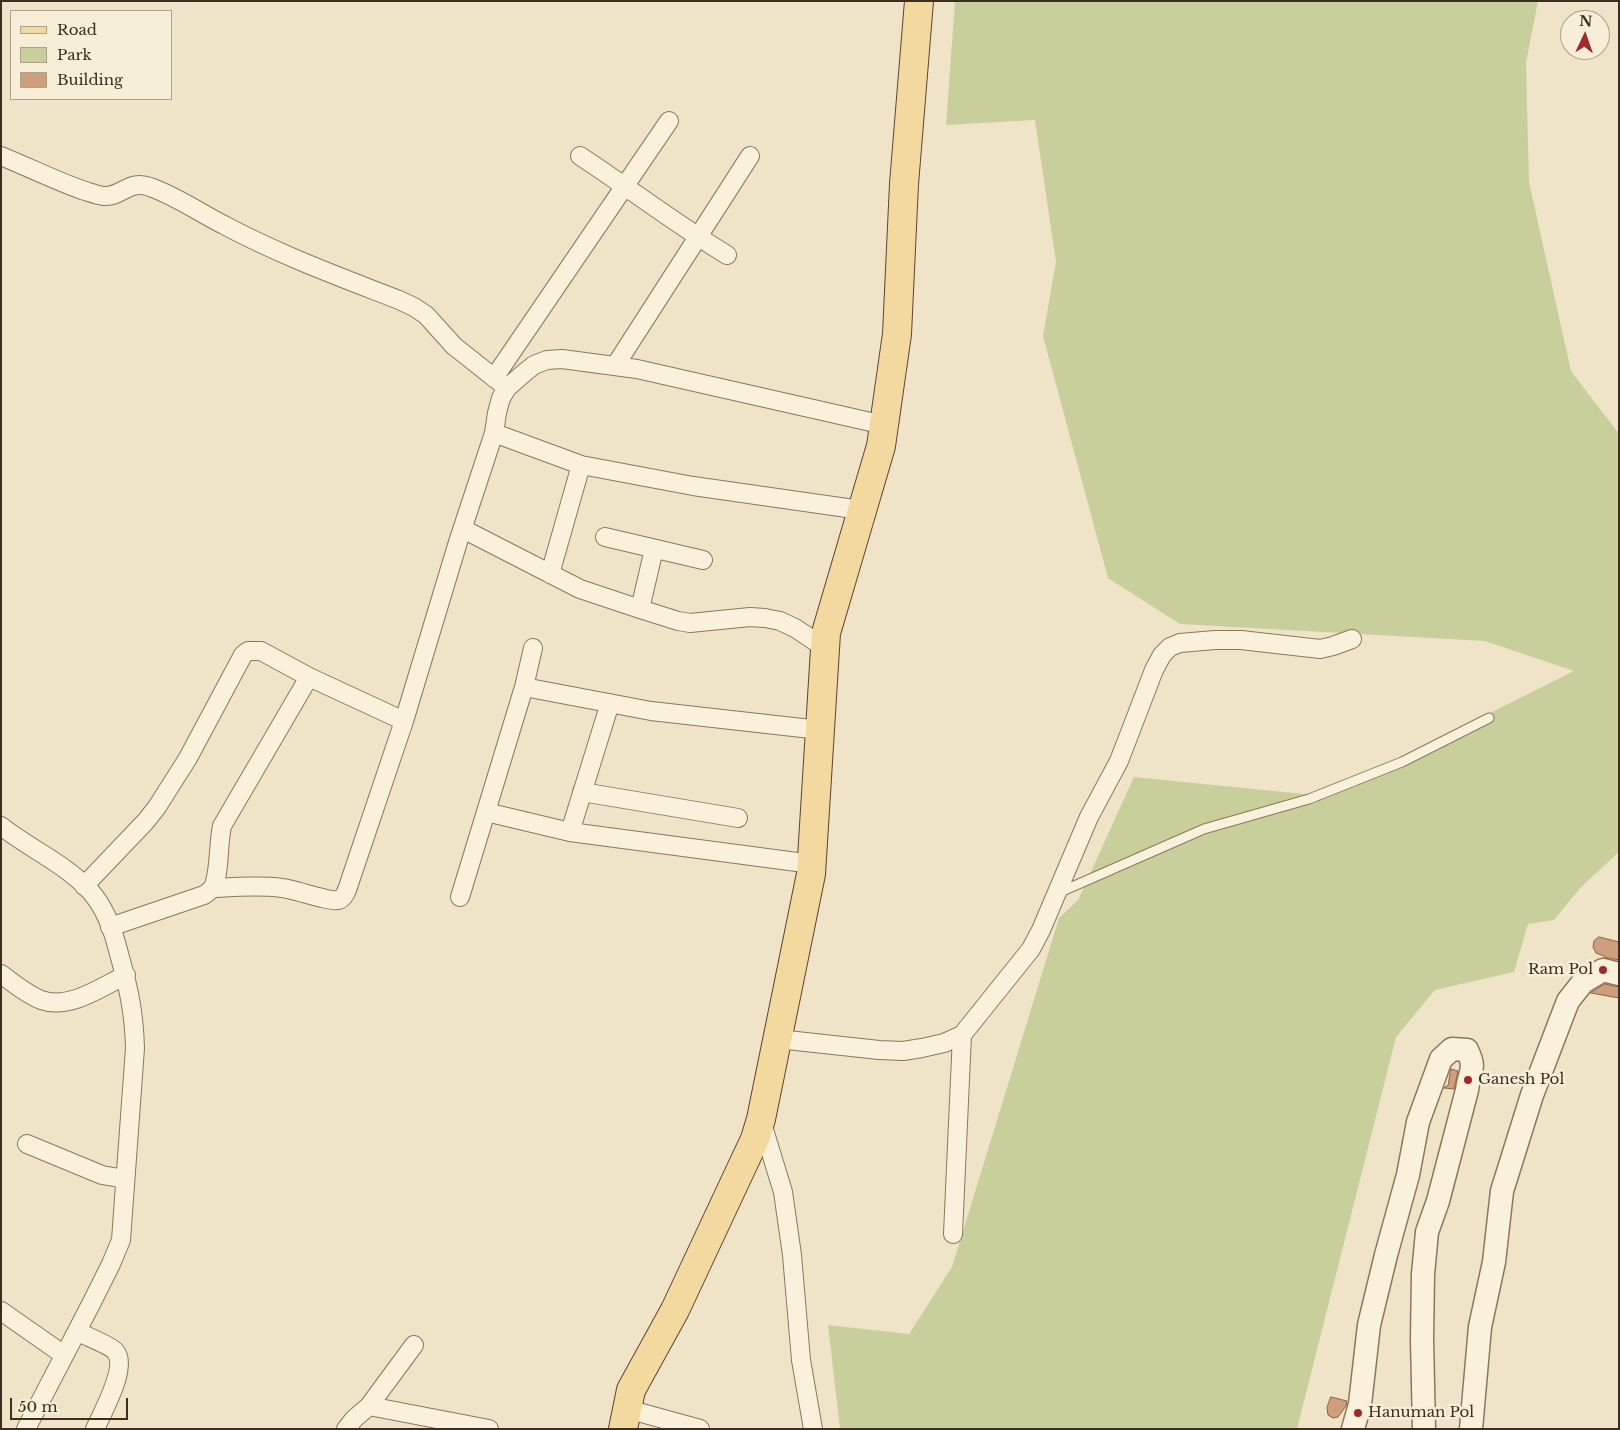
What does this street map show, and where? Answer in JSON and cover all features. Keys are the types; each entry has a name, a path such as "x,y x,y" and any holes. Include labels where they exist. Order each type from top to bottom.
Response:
{"main road":[{"path":"625,1419 631,1390 675,1310 755,1139 778,1039 811,874 826,633 881,446 897,334 904,184 919,1"}],"street":[{"path":"212,888 266,886 338,900 342,898 350,881 404,721 494,433 501,398 500,383 625,186 669,121"},
{"path":"1,156 96,195 111,196 133,185 141,184 150,187 277,250 414,307 426,315 454,346 500,383"},
{"path":"580,156 698,238 727,255"},
{"path":"615,366 750,156"},
{"path":"500,383 534,365 547,360 562,359 664,375 884,425"},
{"path":"494,433 581,465 693,486 861,510"},
{"path":"550,574 581,465"},
{"path":"463,529 580,589 640,609 690,623 736,617 765,618 780,621 795,628 825,648"},
{"path":"605,537 703,560"},
{"path":"640,609 654,549"},
{"path":"778,1039 903,1051 944,1043 962,1035 1042,930 1089,817 1119,761 1154,670 1170,647 1180,643 1241,640 1320,649 1352,639"},
{"path":"460,897 524,687 533,648"},
{"path":"84,886 157,807 188,758 243,655 248,651 261,650 310,677 404,721"},
{"path":"110,927 204,895 212,888 216,877 222,826 310,677"},
{"path":"524,687 667,713 820,730"},
{"path":"570,832 610,703"},
{"path":"582,792 738,818"},
{"path":"486,812 570,832 812,864"},
{"path":"1,826 16,838 53,861 84,886 91,892 105,913 116,939 126,975 132,1005 135,1048 121,1240 111,1264 26,1429"},
{"path":"1471,1429 1480,1327 1494,1262 1502,1191 1532,1095 1568,1001 1583,982 1603,970 1619,974"},
{"path":"1,974 27,993 42,1000 54,1002 78,998 126,975"},
{"path":"952,1234 962,1035"},
{"path":"1353,1429 1360,1404 1369,1325 1408,1175 1418,1122 1441,1059 1452,1049 1467,1050 1471,1058 1472,1070 1438,1201 1427,1232 1423,1284 1422,1339 1424,1429"},
{"path":"761,1119 783,1192 792,1255 801,1360 813,1429"},
{"path":"27,1144 93,1172 126,1179"},
{"path":"1,1311 64,1354"},
{"path":"76,1332 115,1350 119,1358 120,1368 116,1380 95,1429"},
{"path":"346,1429 354,1418 369,1406 414,1345"},
{"path":"369,1406 489,1429"},
{"path":"625,1419 700,1429"}],"lane":[{"path":"1058,893 1204,828 1309,799 1402,762 1489,718"}],"green space":[{"path":"955,1 1538,1 1526,63 1529,182 1571,371 1619,434 1619,852 1581,887 1554,920 1528,924 1514,972 1435,990 1396,1037 1297,1429 840,1429 828,1325 909,1334 952,1267 1059,918 1078,900 1134,777 1324,796 1574,671 1485,641 1180,624 1108,578 1043,336 1056,262 1035,120 946,125"}],"building":[{"path":"1599,937 1619,942 1619,960 1596,953 1593,947 1594,941"},
{"path":"1605,984 1619,987 1619,998 1591,993"},
{"path":"1451,1069 1458,1071 1454,1089 1444,1088 1448,1085"},
{"path":"1331,1397 1347,1401 1346,1406 1338,1417 1333,1418 1328,1415 1327,1408"}],"place":[{"name":"Ram Pol","path":"1603,970"},
{"name":"Ganesh Pol","path":"1468,1080"},
{"name":"Hanuman Pol","path":"1358,1413"}]}
